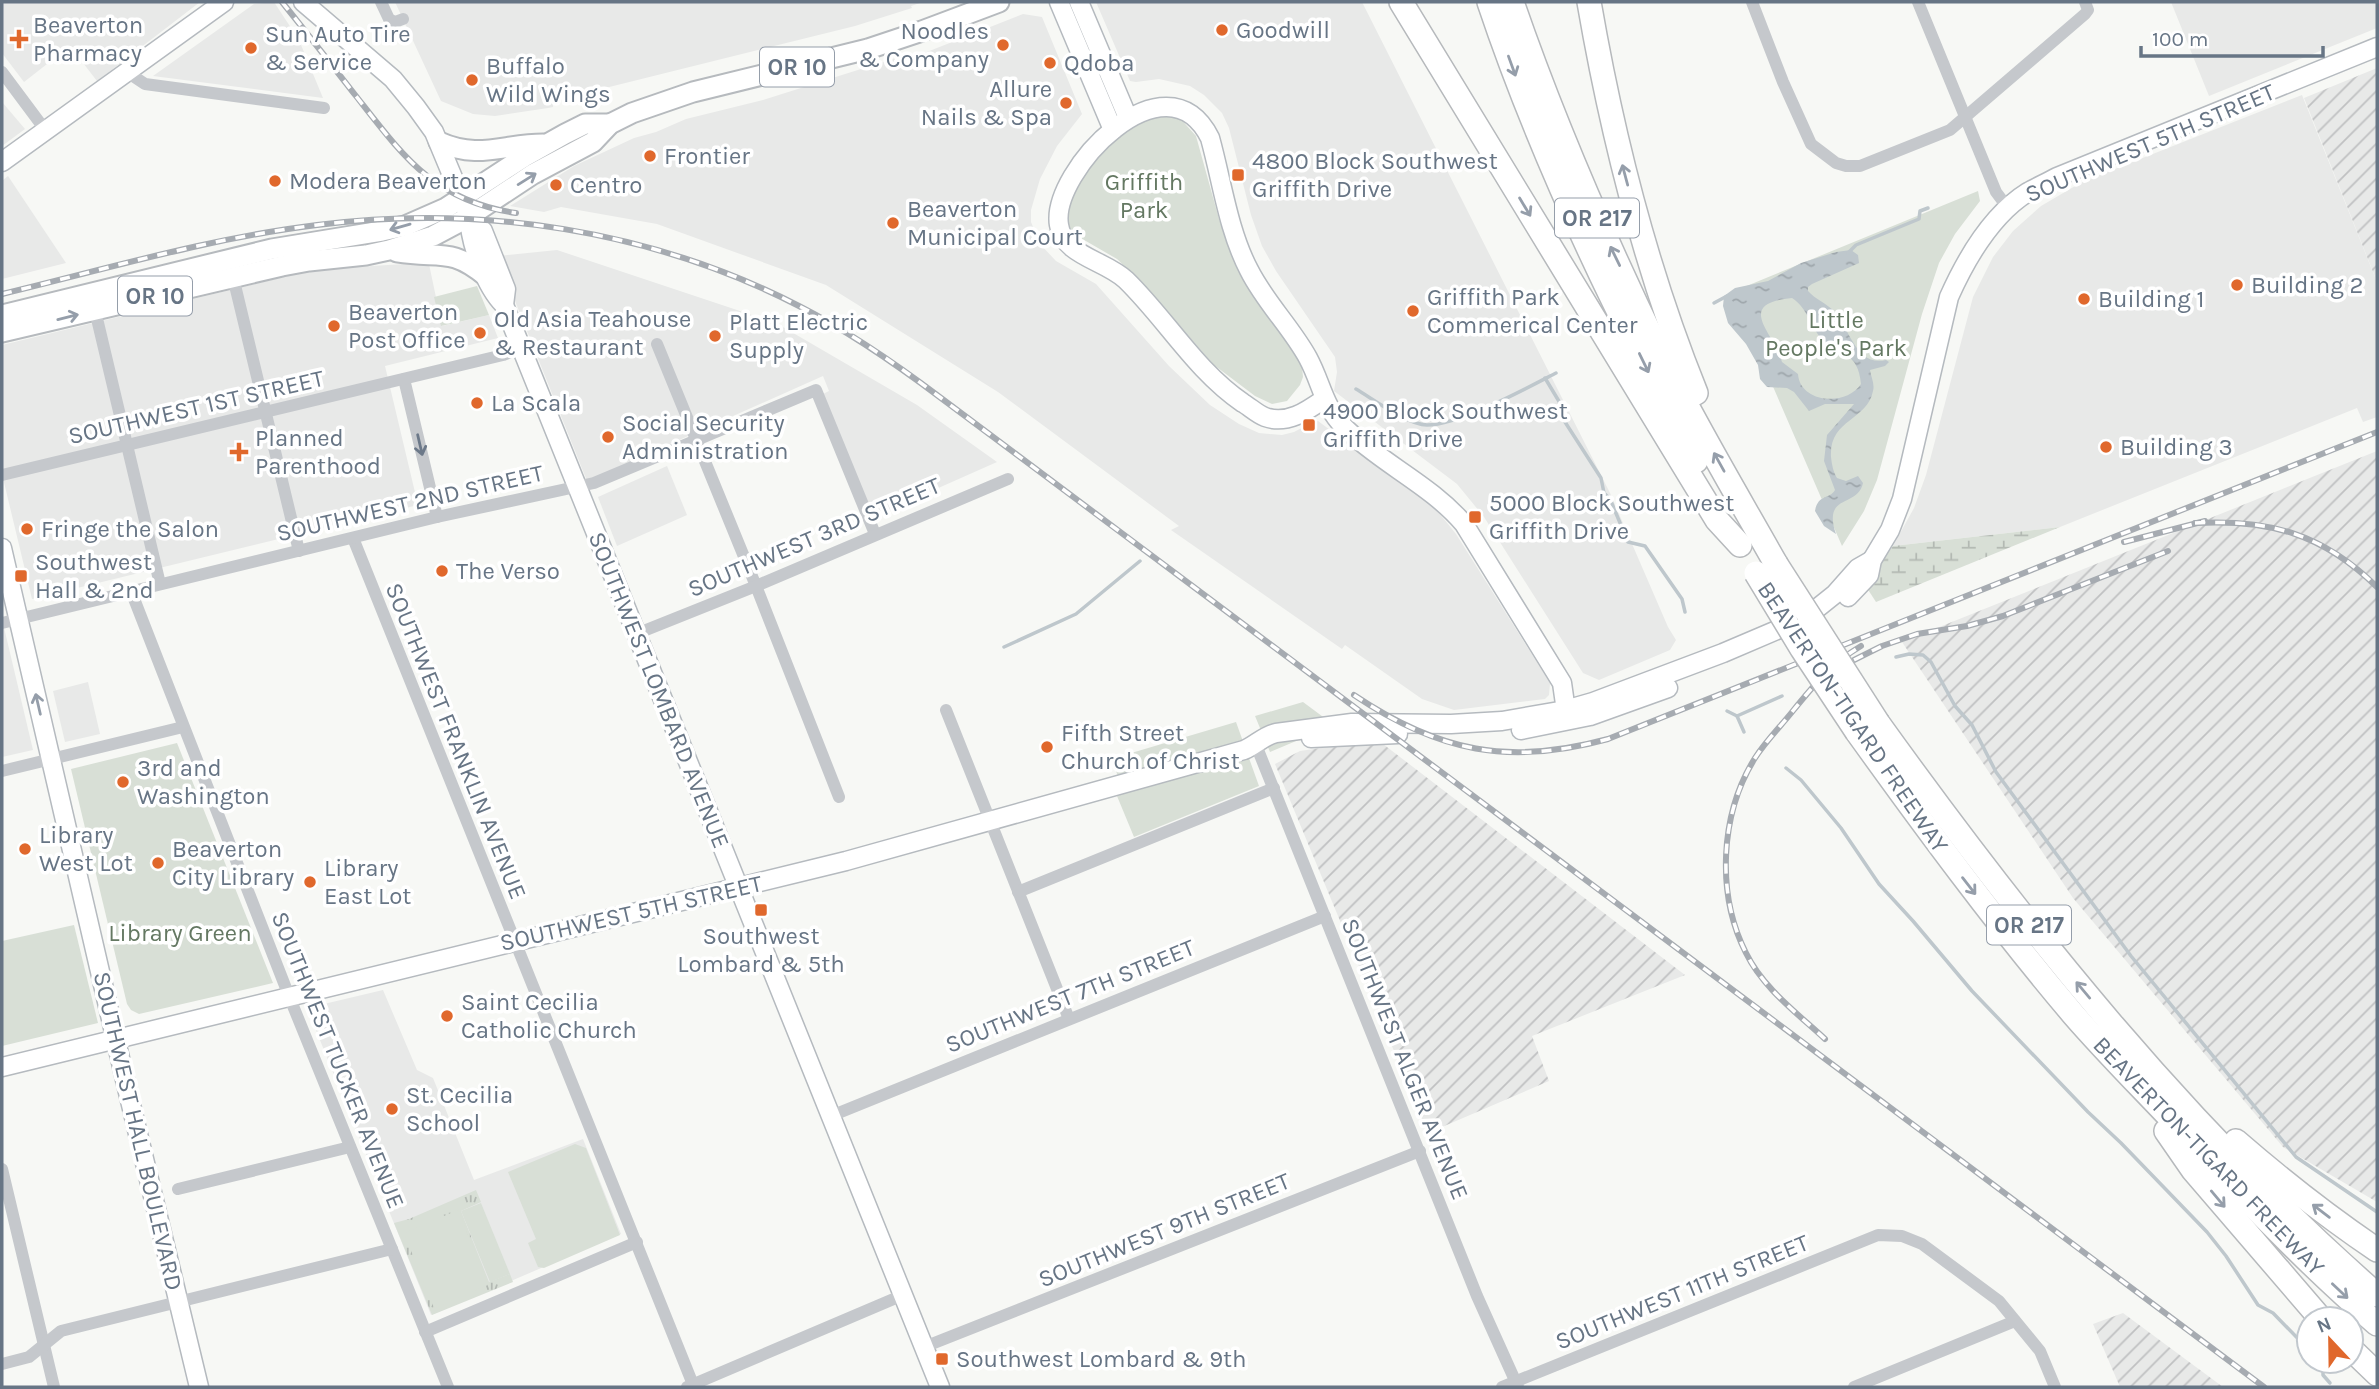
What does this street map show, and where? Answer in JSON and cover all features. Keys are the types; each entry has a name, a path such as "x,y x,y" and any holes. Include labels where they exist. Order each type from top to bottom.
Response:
{"highway":[{"path":"1401,2 1717,520 1740,545"},
{"name":"BEAVERTON-TIGARD FREEWAY","path":"1489,2 1538,131 1647,368 1740,545 1766,568"},
{"name":"BEAVERTON-TIGARD FREEWAY","path":"1512,2 1593,211 1766,568 1868,727 1927,831 2000,926 2075,1016 2254,1207 2377,1324"},
{"path":"1589,2 1603,84 1621,160 1672,332 1699,402 1699,427"},
{"name":"BEAVERTON-TIGARD FREEWAY","path":"1868,727 2094,1004 2194,1114 2212,1138 2377,1295"},
{"path":"2155,1102 2164,1128 2193,1170 2309,1305"},
{"path":"2194,1114 2220,1128 2279,1179 2377,1250"}],"main road":[{"name":"OR 10","path":"2,315 93,302 309,261 389,250 433,236 469,216 533,174 593,142 610,124 632,113 694,93 892,41 999,2"},
{"name":"OR 10","path":"2,332 272,249 405,226 446,208 546,144 585,124 610,124"},
{"path":"439,142 462,151 476,152 523,144 546,144"},
{"path":"389,250 412,254 452,255 471,264 487,277"}],"street":[{"path":"2,162 224,2"},
{"name":"SOUTHWEST LOMBARD AVENUE","path":"303,2 403,89 426,121 439,142 469,216 484,231 506,289 504,305"},
{"path":"381,2 389,19 396,22 403,19"},
{"path":"1059,2 1113,131"},
{"path":"1079,2 1128,118"},
{"path":"1752,2 1811,144 1836,163 1846,166 1860,166 1951,130 2086,6"},
{"path":"1918,2 1996,192 2008,208"},
{"name":"SOUTHWEST 5TH STREET","path":"2,1067 739,888 1256,745 1266,747 1318,737 1373,734 1485,734 1626,705 1795,635 1842,603 1869,575 1872,560 1890,530 1902,499 1949,298 1976,246 2008,208 2028,192 2057,177 2377,47"},
{"path":"2,72 46,131"},
{"path":"127,72 145,84 324,108"},
{"path":"1324,399 1311,409 1287,418 1272,419 1261,415 1203,371 1122,276 1103,263 1069,247 1064,240 1059,228 1058,214 1069,186 1089,154 1128,118 1144,110 1162,107 1183,110 1202,125 1210,138 1233,228 1246,265 1262,293 1306,355 1317,376 1324,399 1336,418 1352,434 1445,502 1464,524 1562,683 1566,716"},
{"name":"SOUTHWEST LOMBARD AVENUE","path":"469,216 470,236 494,295 504,305 522,348 940,1387"},
{"path":"233,277 299,551"},
{"path":"93,302 160,584"},
{"path":"657,344 839,797"},
{"name":"SOUTHWEST 1ST STREET","path":"2,475 509,354 522,348"},
{"path":"404,379 437,517"},
{"name":"SOUTHWEST 2ND STREET","path":"10,621 437,517 593,483 816,390 875,534"},
{"name":"SOUTHWEST 3RD STREET","path":"636,634 1008,479"},
{"name":"SOUTHWEST FRANKLIN AVENUE","path":"353,538 513,941 637,1242 692,1386"},
{"name":"SOUTHWEST HALL BOULEVARD","path":"2,548 10,621 51,760 199,1387"},
{"name":"SOUTHWEST TUCKER AVENUE","path":"131,591 289,996 448,1387"},
{"path":"946,710 1069,1019"},
{"path":"2,771 183,727"},
{"name":"SOUTHWEST ALGER AVENUE","path":"1256,745 1476,1296 1517,1384"},
{"path":"1018,892 1274,789"},
{"name":"SOUTHWEST 7TH STREET","path":"831,1116 1325,916"},
{"path":"178,1189 350,1147"},
{"name":"SOUTHWEST 9TH STREET","path":"924,1347 1420,1151"},
{"path":"2,1170 6,1210 54,1387"},
{"name":"SOUTHWEST 11TH STREET","path":"1502,1387 1517,1384 1878,1236 1902,1236 1922,1244 1999,1301 2015,1321"},
{"path":"425,1332 637,1242"},
{"path":"2,1364 29,1357 61,1331 392,1249"},
{"path":"692,1386 903,1295"},
{"path":"1854,1387 2015,1321 2040,1351 2055,1387"}],"shaded area":[{"path":"2,2 200,2 97,81 70,46 24,82 2,53"},
{"path":"274,2 299,40 323,98 153,76 254,4"},
{"path":"395,2 923,2 855,26 553,101 553,107 495,116 473,114 441,101"},
{"path":"1096,2 1362,2 1610,493 1676,640 1670,650 1599,680 1583,673 1484,517 1457,484 1334,391 1337,372 1335,357 1262,246 1251,215 1229,128 1222,113 1204,95 1190,86 1159,79 1130,81"},
{"path":"2171,2 2377,2 2377,28 2209,96"},
{"path":"1023,14 1042,17 1082,114 1057,146 1040,179 1031,210 1031,222 1040,244 1056,261 1096,284 1169,366 1210,405 1239,424 1259,433 1282,435 1318,421 1435,508 1456,534 1550,683 1549,695 1545,699 1454,710 1422,699 1345,645 1342,649 1171,530 1179,526 998,392 826,285 657,224 561,207 544,212 510,206 574,166 634,138 686,119 763,100 902,56 904,61"},
{"path":"2377,68 2377,282 2304,98"},
{"path":"2302,95 2377,282 2377,417 2363,422 2357,408 2060,527 1893,546 1914,508 1926,475 1973,297 1993,257 2013,231 2041,206 2082,182"},
{"path":"2,102 25,129 2,146"},
{"path":"8,176 66,263 2,279 2,181"},
{"path":"557,250 776,323 917,405 997,462 873,517 823,394 829,391 823,376 587,481 497,256"},
{"path":"429,264 442,326 489,315 498,338 385,366 418,505 32,599 2,474 2,345 296,274"},
{"path":"2377,451 2377,1202 2283,1147 2073,898 1902,642"},
{"path":"667,466 687,515 617,546 598,497"},
{"path":"2,619 33,750 2,757"},
{"path":"88,682 100,734 65,742 53,691"},
{"path":"1347,744 1383,744 1685,975 1532,1036 1549,1081 1428,1133 1275,764 1300,751"},
{"path":"383,990 417,1070 433,1078 474,1180 583,1139 621,1234 431,1315 307,1008"},
{"path":"2123,1313 2223,1387 2120,1387 2093,1324"}],"green space":[{"name":"Griffith Park","path":"1144,114 1179,117 1196,136 1219,219 1236,266 1302,366 1303,377 1300,385 1287,401 1272,404 1255,396 1214,365 1117,259 1072,233 1067,227 1063,215 1094,152"},
{"name":"Little People's Park","path":"1978,191 1980,201 1955,234 1939,263 1922,314 1877,480 1864,511 1842,546 1732,292"},
{"path":"477,286 489,315 441,326 434,297"},
{"path":"2060,527 1876,602 1865,585 1893,546"},
{"path":"1303,702 1334,725 1270,752 1255,716"},
{"path":"1236,722 1259,786 1134,837 1117,796 1125,793 1111,759"},
{"name":"Library Green","path":"177,743 273,983 139,1014 127,1004 71,769"},
{"path":"74,925 98,1023 2,1046 2,941"},
{"path":"575,1144 586,1148 620,1235 544,1268 538,1267 528,1243 536,1239 508,1172"},
{"path":"476,1190 481,1202 461,1211 489,1282 510,1274 513,1282 432,1315 394,1223"},
{"path":"481,1203 510,1274 490,1282 461,1211"},
{"path":"458,1210 488,1285 434,1308 404,1233"}],"water":[{"path":"1851,250 1858,255 1859,263 1812,284 1808,291 1834,311 1855,345 1867,358 1889,362 1885,366 1870,370 1873,388 1869,401 1864,409 1842,427 1832,444 1831,460 1837,478 1846,481 1858,476 1863,483 1855,496 1837,506 1833,521 1836,534 1824,526 1815,511 1819,502 1835,490 1824,461 1827,435 1854,404 1825,404 1809,411 1794,392 1787,388 1767,387 1760,379 1758,365 1746,344 1728,323 1723,306 1724,296 1735,288 1768,281 1801,263","holes":["1792,298 1822,339 1856,365 1861,384 1854,391 1835,399 1815,396 1801,384 1798,374 1782,362 1762,321 1761,313 1765,306 1774,301"]}],"waterway":[{"path":"1848,253 1856,245 1919,219 1920,211 1928,208"},
{"path":"1714,303 1727,296"},
{"path":"1356,389 1410,421 1427,425 1474,413 1556,373"},
{"path":"1545,378 1560,403 1565,422 1601,478 1604,493 1610,499 1628,542 1645,546 1682,599 1685,612"},
{"path":"1004,647 1076,614 1140,561"},
{"path":"1896,657 1923,655 1931,662 1955,706 1972,725 1996,772 2131,956 2296,1157 2377,1212"},
{"path":"1737,716 1782,696"},
{"path":"1727,711 1737,716 1744,732"},
{"path":"1786,768 1801,780 1841,828 1879,884 1972,991 2207,1232 2258,1305 2273,1313 2295,1336"},
{"path":"2323,1375 2330,1383"}],"railway":[{"path":"282,2 389,138 423,172 442,187 463,198 516,213"},
{"path":"2,294 158,255 277,231 379,219 441,218 503,221 625,241 685,258 743,280 799,306 854,338 924,385 2264,1387"},
{"path":"1354,695 1416,730 1476,748 1538,752 1608,739 2377,432"},
{"path":"2124,542 2205,521"},
{"path":"2195,523 2247,524 2294,534 2336,554 2377,587"},
{"path":"1854,660 1882,646 1917,634 1967,626 2003,616 2168,551"},
{"path":"1825,1039 1771,989 1746,953 1730,906 1726,854 1735,804 1743,780 1755,758 1824,676 1861,646"}],"place":[{"name":"Goodwill","path":"1222,30"},
{"name":"Beaverton Pharmacy","path":"19,39"},
{"name":"Noodles & Company","path":"1003,45"},
{"name":"Sun Auto Tire & Service","path":"251,48"},
{"name":"Qdoba","path":"1050,63"},
{"name":"Buffalo Wild Wings","path":"472,80"},
{"name":"Allure Nails & Spa","path":"1066,103"},
{"name":"Frontier","path":"650,156"},
{"name":"4800 Block Southwest Griffith Drive","path":"1238,175"},
{"name":"Modera Beaverton","path":"275,181"},
{"name":"Centro","path":"556,185"},
{"name":"Beaverton Municipal Court","path":"893,223"},
{"name":"Building 2","path":"2237,285"},
{"name":"Building 1","path":"2084,299"},
{"name":"Griffith Park Commerical Center","path":"1413,311"},
{"name":"Beaverton Post Office","path":"334,326"},
{"name":"Old Asia Teahouse & Restaurant","path":"480,333"},
{"name":"Platt Electric Supply","path":"715,336"},
{"name":"La Scala","path":"477,403"},
{"name":"4900 Block Southwest Griffith Drive","path":"1309,425"},
{"name":"Social Security Administration","path":"608,437"},
{"name":"Building 3","path":"2106,447"},
{"name":"Planned Parenthood","path":"239,452"},
{"name":"5000 Block Southwest Griffith Drive","path":"1475,517"},
{"name":"Fringe the Salon","path":"27,529"},
{"name":"The Verso","path":"442,571"},
{"name":"Southwest Hall & 2nd","path":"21,576"},
{"name":"Fifth Street Church of Christ","path":"1047,747"},
{"name":"3rd and Washington","path":"123,782"},
{"name":"Library West Lot","path":"25,849"},
{"name":"Beaverton City Library","path":"158,863"},
{"name":"Library East Lot","path":"310,882"},
{"name":"Southwest Lombard & 5th","path":"761,910"},
{"name":"Saint Cecilia Catholic Church","path":"447,1016"},
{"name":"St. Cecilia School","path":"392,1109"},
{"name":"Southwest Lombard & 9th","path":"942,1359"}]}
